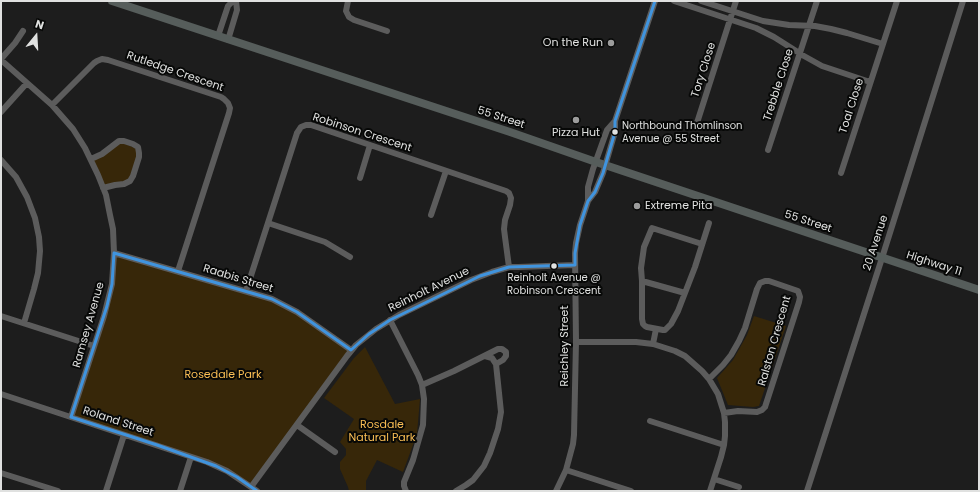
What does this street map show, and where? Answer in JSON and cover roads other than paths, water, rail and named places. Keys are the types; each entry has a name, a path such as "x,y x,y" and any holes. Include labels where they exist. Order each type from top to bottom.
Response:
{"main road":[{"name":"55 Street","path":"112,1 510,132 605,166 882,258"},
{"name":"Highway 11","path":"882,258 979,290"}],"street":[{"path":"218,36 228,6 234,1 237,10 228,40"},
{"path":"348,1 346,11 349,17 387,31"},
{"path":"615,121 655,1"},
{"path":"674,1 766,32 814,62 870,82"},
{"path":"694,8 696,1"},
{"path":"701,1 756,20 839,30 883,44"},
{"name":"Tory Close","path":"696,126 736,1"},
{"name":"Trebble Close","path":"768,150 817,1"},
{"name":"Toal Close","path":"841,173 897,1"},
{"name":"20 Avenue","path":"807,491 963,1"},
{"path":"766,32 769,22"},
{"path":"1,60 23,31"},
{"name":"Rutledge Crescent","path":"52,105 97,60 102,59 220,97 228,103 230,108 229,113 178,271"},
{"name":"Ramsey Avenue","path":"1,60 52,105 73,130 91,159 103,188 113,229 114,253 109,296 104,316 71,417"},
{"path":"1,112 27,83"},
{"name":"Reichley Street","path":"556,491 566,470 574,434 576,342 575,253 578,234 588,200 588,187 596,162 607,130 615,121"},
{"name":"Reichley Street","path":"588,200 595,192 605,166 616,132 615,121"},
{"name":"Robinson Crescent","path":"246,291 297,133 301,127 306,125 311,125 509,193 510,201 505,220 504,232 509,267"},
{"path":"91,159 102,154 119,141 124,141 138,147 139,157 130,181 124,184 115,184 103,188"},
{"path":"360,178 370,145"},
{"path":"1,160 16,177 27,197 35,218 39,237 40,251 38,273 24,323"},
{"path":"431,215 446,171"},
{"path":"268,223 324,242 350,256"},
{"path":"702,244 652,228 644,247 641,268 643,322 647,327 666,330 670,326 678,311 695,267 709,223"},
{"name":"Raabis Street","path":"114,253 272,299 290,307 351,350"},
{"name":"Reinholt Avenue","path":"254,489 297,425 351,350 376,329 390,320 480,276 509,267 575,265"},
{"name":"Ralston Crescent","path":"709,379 727,360 739,341 745,328 760,283 765,280 798,291 800,297 799,302 765,407 757,412 724,413"},
{"path":"642,281 685,293"},
{"path":"1,316 94,346"},
{"path":"390,320 422,385 424,406 423,425 413,460 404,482 404,489 406,491"},
{"path":"653,344 656,329"},
{"path":"576,342 636,342 653,344 685,356 709,379 718,394 724,413 725,431 724,445 710,491"},
{"path":"422,385 498,349 504,350 506,356 503,360 496,364"},
{"path":"456,491 466,485 479,473 488,460 496,438 500,420 501,412 496,364 492,358 485,356"},
{"name":"Roland Street","path":"1,394 191,457"},
{"path":"650,421 724,445"},
{"path":"297,425 335,452"},
{"path":"106,491 124,434"},
{"path":"180,491 191,457 227,471 254,489"},
{"path":"566,470 631,491"},
{"path":"1,472 58,491"},
{"path":"714,479 739,487"}],"place":[{"name":"On the Run","path":"611,43"},
{"name":"Pizza Hut","path":"576,120"},
{"name":"Northbound Thomlinson Avenue @ 55 Street","path":"615,132"},
{"name":"Extreme Pita","path":"637,206"},
{"name":"Reinholt Avenue @ Robinson Crescent","path":"554,266"}],"park label":[{"name":"Rosedale Park","path":"223,375"},
{"name":"Rosdale Natural Park","path":"382,431"}]}
